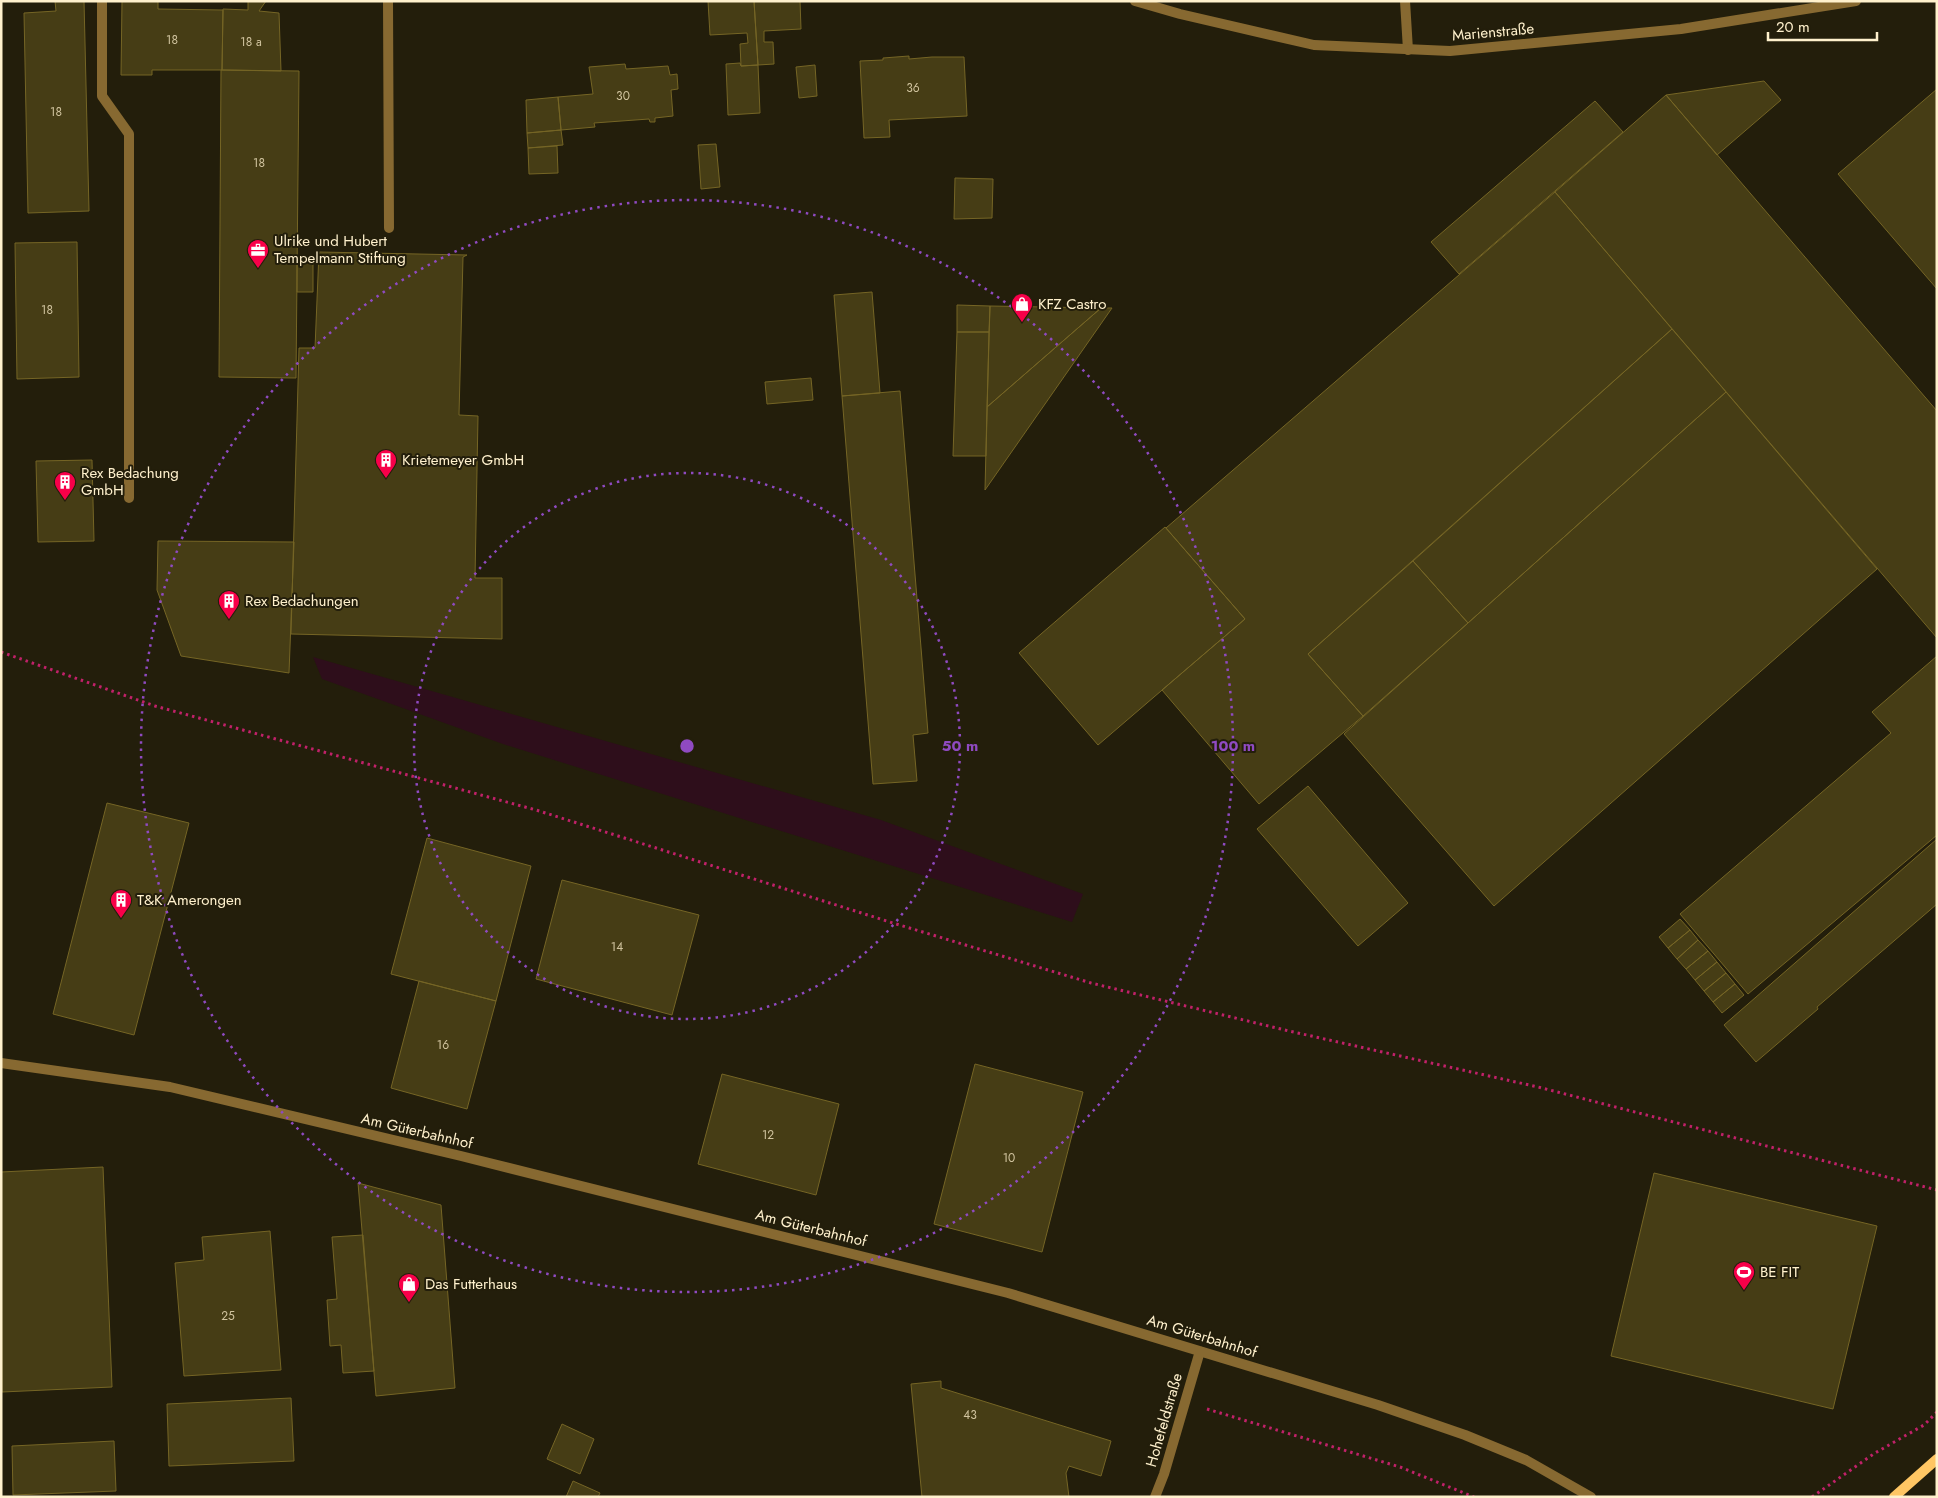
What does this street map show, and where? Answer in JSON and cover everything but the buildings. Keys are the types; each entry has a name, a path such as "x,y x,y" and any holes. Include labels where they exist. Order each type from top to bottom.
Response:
{"street":[{"path":"102,1 102,96 129,134 129,498"},
{"path":"388,1 389,228"},
{"name":"Marienstraße","path":"1136,1 1180,14 1314,45 1450,51 1681,29 1856,1"},
{"path":"1405,1 1408,50"},
{"name":"Am Güterbahnhof","path":"1,1063 170,1088 461,1156 1008,1293 1378,1406 1466,1435 1526,1460 1591,1497"},
{"name":"Hohefeldstraße","path":"1155,1497 1164,1474 1200,1351"},
{"path":"1894,1497 1937,1459"}],"path":[{"path":"1,652 155,706 536,810 819,900 1092,983 1289,1031 1538,1087 1937,1190"},
{"path":"1203,1418 1206,1409 1400,1468 1474,1497"},
{"path":"1812,1497 1875,1453 1924,1426 1937,1412"}],"shaded area":[{"path":"313,657 881,820 1083,894 1072,922 503,744 322,679"}],"place":[{"name":"Ulrike und Hubert Tempelmann Stiftung","path":"258,269"},
{"name":"KFZ Castro","path":"1022,323"},
{"name":"Krietemeyer GmbH","path":"386,479"},
{"name":"Rex Bedachung GmbH","path":"65,501"},
{"name":"Rex Bedachungen","path":"229,620"},
{"name":"T&K Amerongen","path":"121,919"},
{"name":"BE FIT","path":"1744,1291"},
{"name":"Das Futterhaus","path":"409,1303"}]}
